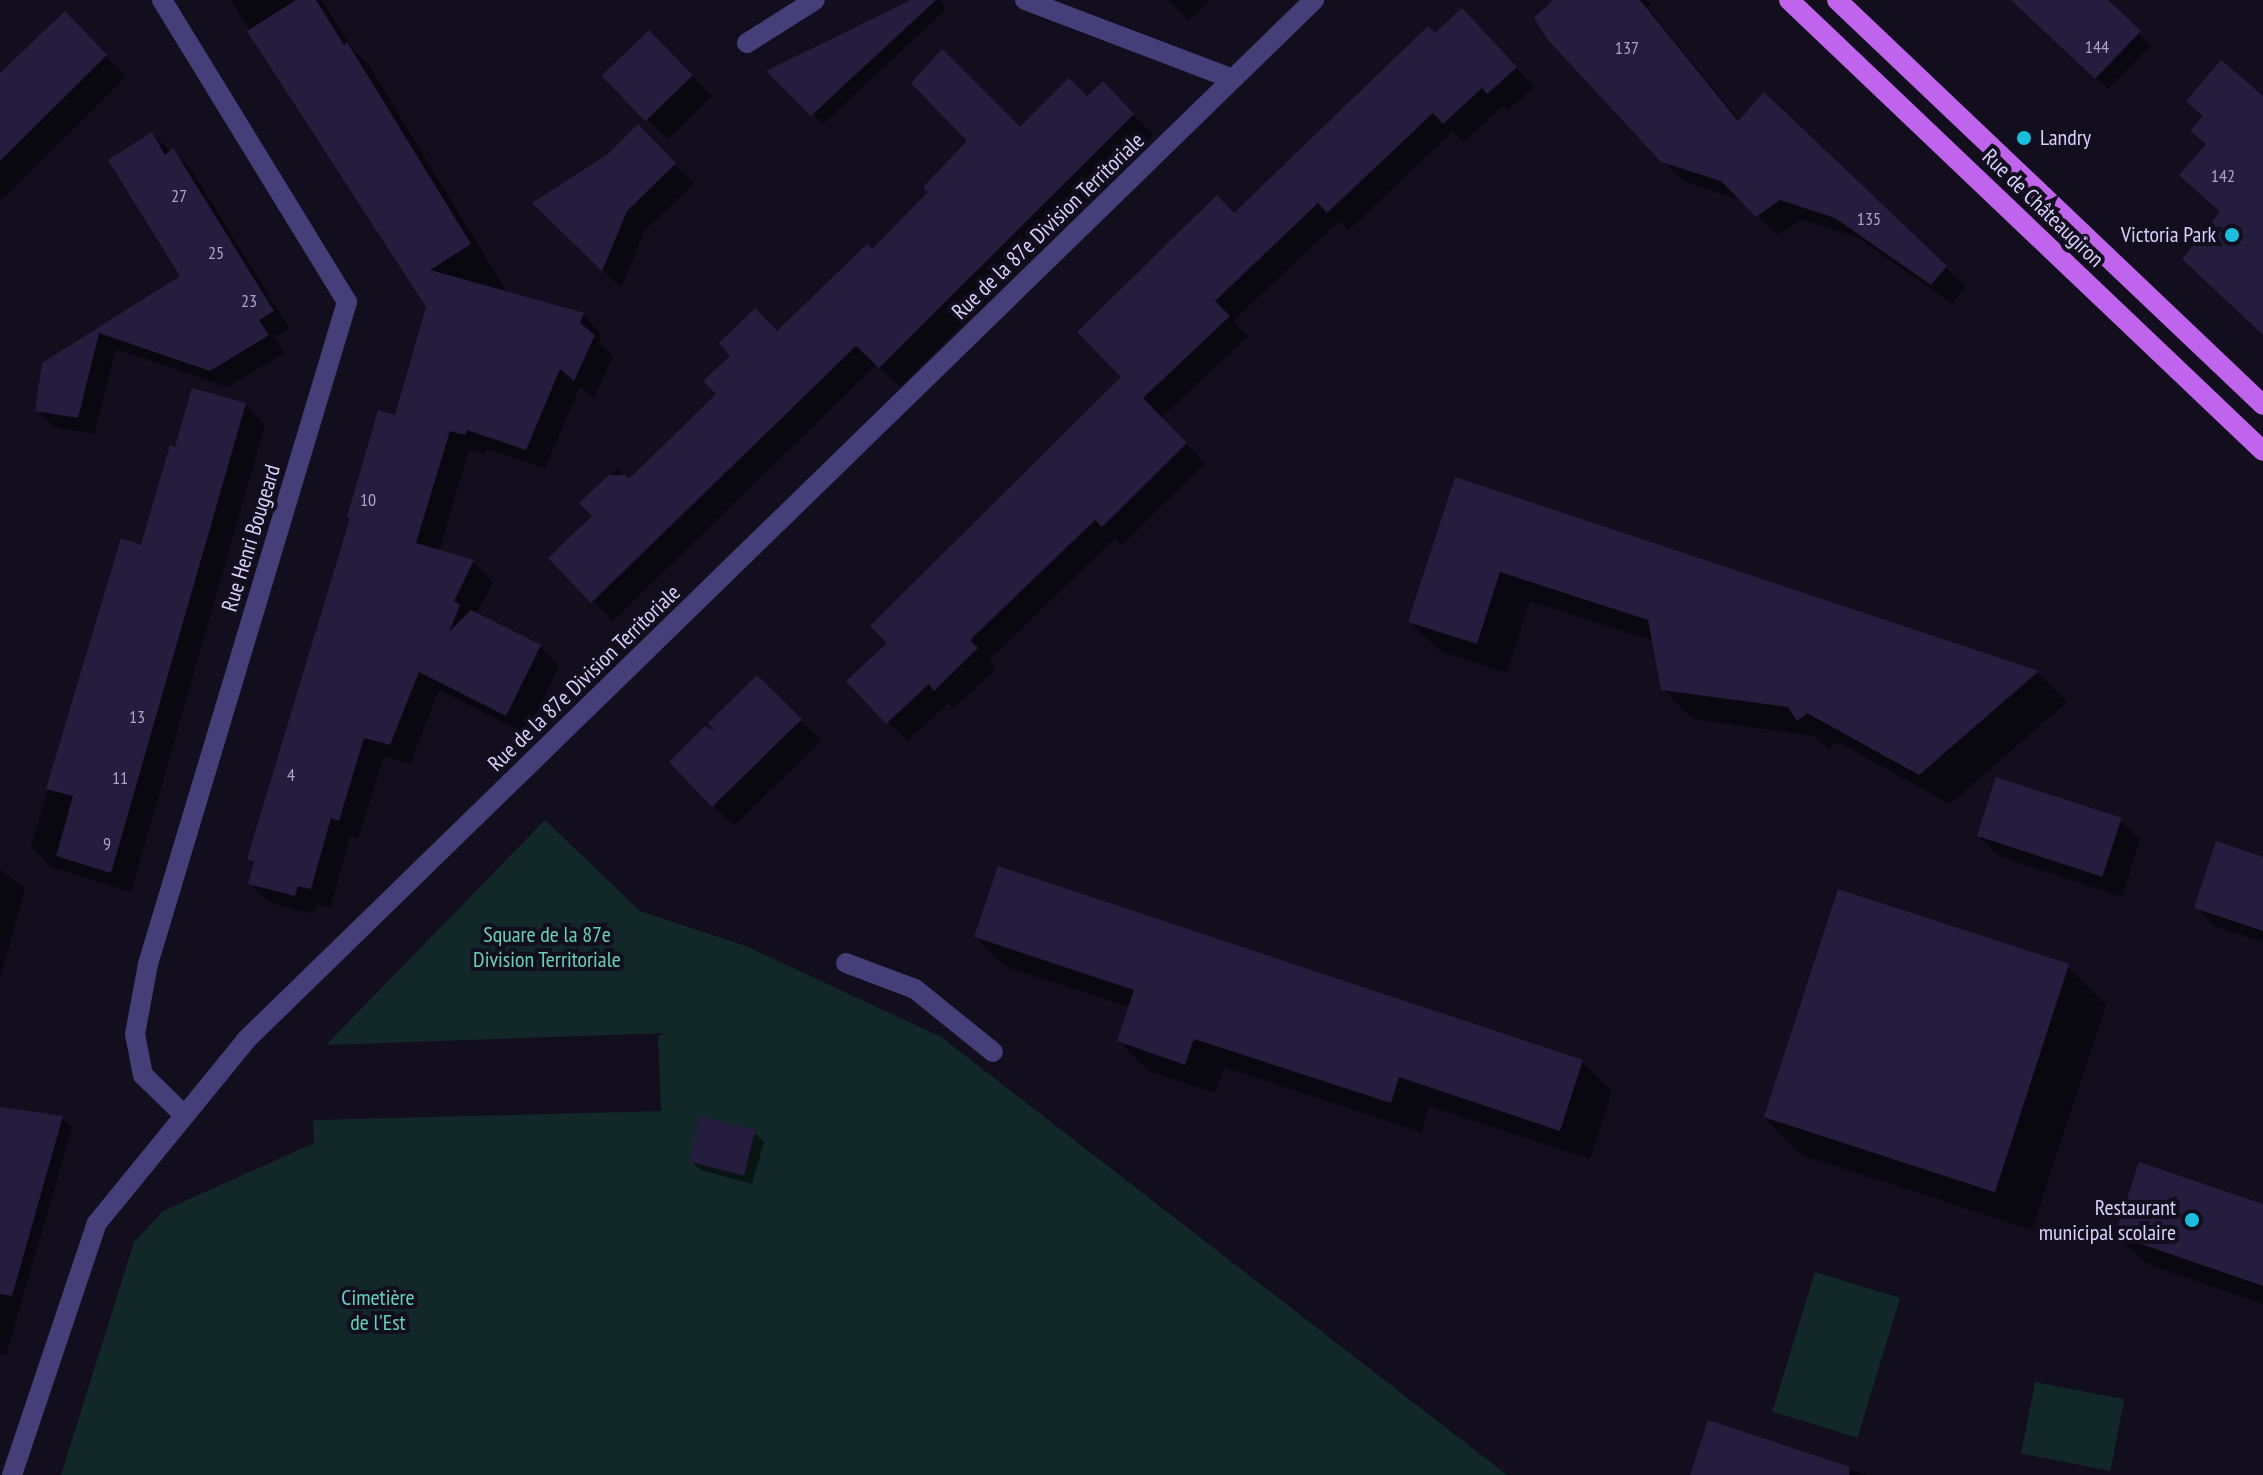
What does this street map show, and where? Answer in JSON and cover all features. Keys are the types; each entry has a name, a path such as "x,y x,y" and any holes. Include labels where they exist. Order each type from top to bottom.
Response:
{"main road":[{"name":"Rue de Châteaugiron","path":"1789,0 2263,451"},
{"name":"Rue de Châteaugiron","path":"1837,0 2263,405"}],"street":[{"name":"Rue Henri Bougeard","path":"162,0 347,302 148,964 135,1034 143,1075 184,1115"},
{"path":"747,43 815,0"},
{"path":"1025,0 1233,79"},
{"name":"Rue de la 87e Division Territoriale","path":"12,1475 97,1223 246,1040 1314,0"},
{"path":"846,963 915,989 993,1052"}],"green space":[{"path":"545,820 640,911 746,946 941,1037 1507,1475 61,1475 134,1242 163,1211 314,1143 313,1120 661,1111 658,1036 666,1033 326,1045"},
{"path":"1815,1272 1900,1298 1857,1438 1772,1412"},
{"path":"2035,1382 2124,1399 2110,1471 2021,1454"}],"building":[{"path":"296,0 316,0 344,45 347,42 471,244 430,270 584,313 580,323 595,335 574,381 560,369 526,450 467,430 465,435 450,431 416,543 474,560 454,601 460,605 449,632 471,610 541,645 506,716 419,672 390,745 364,738 339,821 331,818 311,889 298,886 295,896 248,884 254,862 247,859 350,518 347,517 378,410 395,415 426,307 247,31"},
{"path":"911,0 936,0 811,116 766,71"},
{"path":"1553,0 1640,0 1738,121 1764,92 1947,266 1931,285 1835,218 1780,200 1756,217 1721,181 1661,162 1548,40 1534,18"},
{"path":"2011,0 2108,0 2141,31 2095,79"},
{"path":"1462,8 1517,67 1487,94 1482,88 1443,124 1433,113 1327,213 1318,203 1215,301 1230,316 1143,398 1187,443 1102,527 1095,520 970,640 978,648 934,691 929,684 886,724 846,681 887,643 870,626 1121,377 1077,332 1217,195 1234,213 1428,26 1435,33"},
{"path":"65,11 107,55 0,161 0,73"},
{"path":"649,30 693,75 645,121 602,76"},
{"path":"942,49 1020,127 1069,78 1087,96 1103,81 1134,114 879,368 856,346 591,603 548,558 592,516 579,503 609,475 625,475 629,479 716,394 703,381 730,356 719,343 755,308 777,331 867,244 872,249 928,192 923,187 967,141 911,83"},
{"path":"2221,60 2263,96 2263,335 2182,259 2220,212 2179,175 2206,144 2190,131 2203,116 2186,101"},
{"path":"638,124 676,163 627,211 602,271 532,203 608,154"},
{"path":"152,132 165,155 173,148 274,311 259,320 269,335 210,371 99,333 78,418 35,411 42,363 180,276 108,160"},
{"path":"192,388 246,403 111,873 56,856 73,796 46,789 121,538 141,545 170,445 175,447"},
{"path":"1455,477 2039,671 1919,775 1807,713 1797,721 1788,707 1661,690 1648,620 1500,572 1477,644 1408,622"},
{"path":"757,675 802,719 712,807 669,762 705,726 716,732 708,723"},
{"path":"1996,777 2122,818 2102,877 1977,836"},
{"path":"2216,841 2263,857 2263,931 2194,908"},
{"path":"998,866 1583,1060 1560,1131 1399,1077 1391,1103 1194,1039 1185,1065 1117,1041 1134,990 974,937"},
{"path":"1838,889 2069,964 1995,1192 1764,1117"},
{"path":"0,1107 63,1116 12,1296 0,1294"},
{"path":"700,1116 755,1130 744,1175 689,1162"},
{"name":"Restaurant municipal scolaire","path":"2139,1162 2263,1204 2263,1286 2115,1235"},
{"path":"1708,1420 1850,1467 1849,1475 1690,1475"}],"place":[{"name":"Landry","path":"2024,138"},
{"name":"Victoria Park","path":"2232,235"},
{"name":"Restaurant municipal scolaire","path":"2192,1220"}],"park label":[{"name":"Square de la 87e Division Territoriale","path":"547,946"},
{"name":"Cimetière de l'Est","path":"378,1310"}]}
